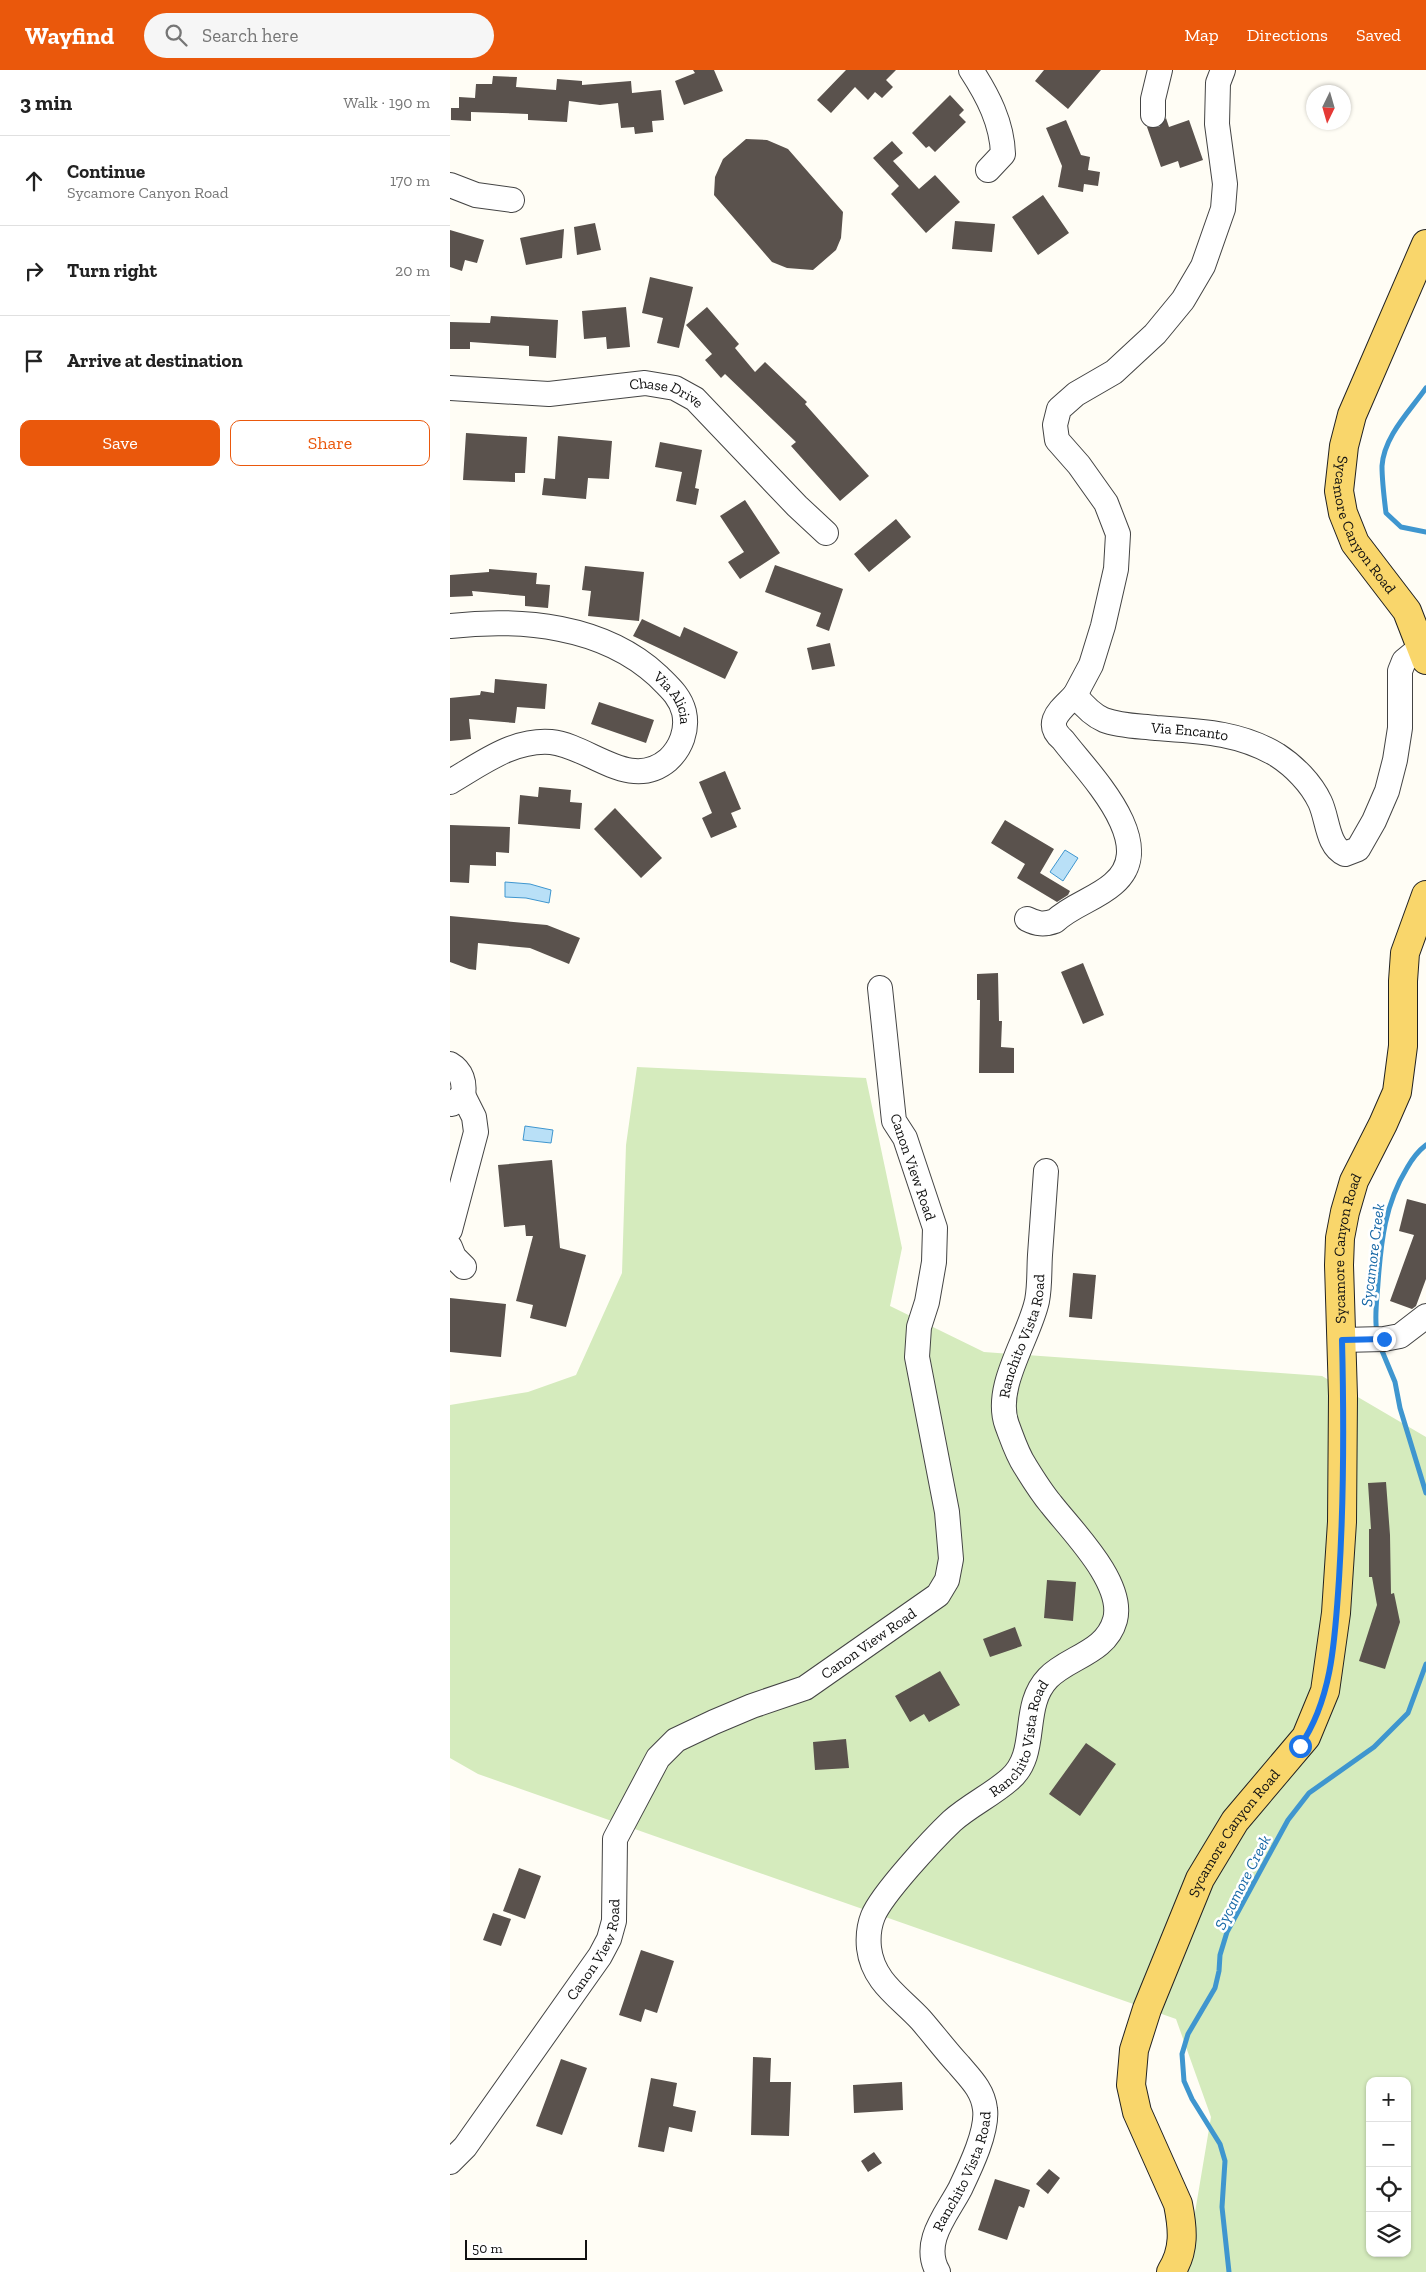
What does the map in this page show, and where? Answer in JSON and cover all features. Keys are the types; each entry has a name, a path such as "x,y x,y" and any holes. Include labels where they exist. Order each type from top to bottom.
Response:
{"main road":[{"name":"Sycamore Canyon Road","path":"1424,654 1407,610 1355,543 1343,513 1339,491 1344,446 1352,415 1426,244"},
{"name":"Sycamore Canyon Road","path":"1171,2272 1181,2249 1183,2236 1181,2217 1175,2196 1137,2112 1132,2085 1134,2050 1146,2009 1200,1879 1235,1821 1306,1737 1325,1691 1334,1638 1340,1561 1349,1340 1339,1265 1342,1223 1354,1181 1388,1114 1396,1092 1403,1046 1405,953 1426,895"}],"street":[{"path":"971,70 986,94 1002,137 1003,154 988,170"},
{"path":"1153,115 1153,99 1160,70"},
{"path":"1027,919 1036,923 1046,924 1055,921 1113,884 1122,875 1128,864 1130,850 1121,817 1063,740 1057,735 1054,727 1057,714 1075,695 1091,665 1103,626 1116,569 1118,534 1106,503 1079,465 1057,440 1055,425 1059,409 1076,394 1114,372 1155,334 1183,300 1203,266 1223,209 1225,184 1217,124 1218,82 1223,70"},
{"path":"450,185 476,195 512,200"},
{"name":"Chase Drive","path":"450,388 550,394 644,383 675,388 695,399 797,506 826,533"},
{"name":"Via Alicia","path":"450,626 512,624 555,628 586,635 613,645 652,670 671,688 682,706 685,726 683,736 674,754 657,767 647,770 627,771 616,768 583,751 558,744 540,743 521,745 502,752 450,782"},
{"name":"Via Encanto","path":"1075,695 1086,708 1102,719 1121,725 1214,732 1236,737 1277,755 1296,769 1309,784 1320,802 1333,845 1338,851 1345,854 1358,849 1374,821 1387,791 1396,760 1400,728 1400,671 1404,661 1424,654"},
{"name":"Canon View Road","path":"450,2162 465,2147 600,1956 609,1939 614,1921 615,1839 658,1758 676,1740 752,1706 805,1688 938,1595 947,1580 951,1559 947,1512 917,1357 919,1327 927,1302 934,1262 935,1228 905,1138 894,1121 880,988"},
{"path":"450,1064 462,1078 464,1086 457,1100 474,1116 476,1132 450,1230"},
{"name":"Ranchito Vista Road","path":"938,2272 933,2253 939,2224 960,2189 982,2134 985,2108 976,2084 918,2017 880,1979 874,1970 869,1949 870,1927 878,1907 893,1887 952,1821 1003,1785 1016,1773 1025,1757 1032,1709 1042,1686 1054,1673 1100,1644 1111,1630 1116,1613 1113,1595 1097,1562 1081,1539 1050,1503 1022,1462 1005,1419 1006,1383 1027,1333 1037,1299 1046,1171"},
{"path":"450,1247 454,1257 464,1267"},
{"path":"1349,1340 1384,1339 1400,1336 1426,1316"}],"green space":[{"path":"637,1067 866,1078 902,1248 890,1306 984,1352 1322,1376 1426,1437 1426,2272 1185,2272 1211,2117 1176,2019 478,1774 450,1758 450,1405 528,1392 576,1375 622,1273 626,1145"}],"water":[{"path":"1065,850 1078,858 1063,881 1050,872"},
{"path":"505,882 530,884 551,890 549,903 526,898 505,897"},
{"path":"525,1126 553,1130 551,1143 523,1140"}],"building":[{"path":"693,70 714,70 723,91 684,105 675,81 695,73"},
{"path":"846,70 896,70 886,80 893,87 882,98 875,92 868,100 855,87 831,113 817,100"},
{"path":"1044,70 1101,70 1068,109 1035,81"},
{"path":"493,76 517,77 516,87 556,90 557,79 582,81 582,85 631,81 632,93 661,90 664,120 652,121 653,132 635,134 634,127 621,128 618,103 600,105 569,101 567,122 528,120 528,114 471,112 471,121 451,120 451,108 459,108 459,97 475,98 476,84 492,84"},
{"path":"950,95 964,110 959,115 966,122 935,152 929,146 926,148 912,133"},
{"path":"1166,118 1169,127 1189,120 1203,160 1180,168 1178,161 1161,167 1147,127 1159,127"},
{"path":"1066,120 1081,155 1090,157 1088,170 1100,172 1098,186 1084,184 1083,192 1058,187 1062,166 1046,128"},
{"path":"746,139 767,140 788,149 843,212 841,238 836,250 813,270 787,268 772,262 714,195 715,177 723,159"},
{"path":"892,141 903,153 893,161 919,189 935,175 960,202 926,233 891,194 899,186 873,158"},
{"path":"1043,195 1069,233 1038,255 1012,217"},
{"path":"955,221 995,224 992,252 952,249"},
{"path":"595,223 601,250 577,255 574,227"},
{"path":"564,229 562,258 526,265 520,238"},
{"path":"450,230 484,240 477,263 465,260 462,271 450,267"},
{"path":"650,277 693,287 679,348 657,343 663,318 642,313"},
{"path":"626,307 630,347 607,349 606,337 584,339 582,311"},
{"path":"707,307 739,344 735,348 755,372 765,362 807,402 805,404 869,476 840,501 791,446 796,442 725,374 721,378 705,360 712,354 686,325"},
{"path":"491,316 558,320 556,358 529,356 529,346 470,342 470,349 450,349 450,322 490,323"},
{"path":"466,433 527,437 525,473 515,473 515,482 463,480"},
{"path":"558,436 612,441 609,479 588,478 586,499 542,495 544,478 555,479"},
{"path":"660,442 702,450 695,488 699,489 696,505 676,501 682,472 655,467"},
{"path":"745,500 780,553 740,579 728,562 744,552 720,516"},
{"path":"896,519 911,537 869,572 854,554"},
{"path":"775,565 843,589 829,631 816,626 821,613 765,592"},
{"path":"585,566 644,572 639,621 588,616 591,591 582,590"},
{"path":"489,569 537,573 536,584 550,585 548,608 525,606 525,596 472,591 473,596 450,597 450,575 489,572"},
{"path":"642,619 680,637 684,627 738,652 725,679 633,636"},
{"path":"830,643 835,666 812,670 807,648"},
{"path":"495,679 547,684 545,709 517,707 515,723 469,719 471,739 450,741 450,698 480,695 481,691 494,693"},
{"path":"599,702 654,720 646,743 591,724"},
{"path":"725,771 741,809 731,813 737,827 711,838 702,818 712,813 699,782"},
{"path":"539,787 571,790 570,802 582,803 580,829 518,824 520,795 538,797"},
{"path":"615,808 662,858 641,878 594,829"},
{"path":"1005,820 1054,849 1040,873 1070,891 1068,895 1057,902 1017,878 1025,864 991,843"},
{"path":"450,825 510,827 509,853 496,852 496,866 470,865 469,883 450,882"},
{"path":"450,916 547,925 580,938 569,964 530,948 478,943 476,970 469,969 450,962"},
{"path":"1083,963 1104,1015 1083,1024 1061,972"},
{"path":"998,973 999,1021 1002,1021 1001,1047 1014,1048 1014,1073 979,1073 980,1000 977,1000 977,974"},
{"path":"552,1160 560,1248 586,1255 566,1327 530,1318 533,1305 516,1301 533,1236 526,1236 525,1225 504,1227 498,1165"},
{"path":"1407,1199 1426,1204 1426,1279 1416,1306 1412,1309 1390,1301 1414,1235 1399,1231"},
{"path":"1073,1273 1096,1275 1092,1319 1069,1317"},
{"path":"450,1298 506,1304 501,1357 450,1352"},
{"path":"1386,1482 1390,1535 1391,1594 1394,1593 1400,1622 1385,1669 1359,1661 1377,1605 1372,1577 1369,1577 1369,1529 1371,1529 1368,1483"},
{"path":"1047,1580 1076,1582 1073,1621 1044,1618"},
{"path":"1015,1627 1022,1646 990,1657 983,1639"},
{"path":"940,1671 960,1705 929,1722 924,1714 910,1722 895,1696"},
{"path":"846,1739 849,1768 815,1770 813,1742"},
{"path":"1086,1743 1116,1764 1080,1816 1049,1794"},
{"path":"519,1868 541,1876 525,1919 503,1911"},
{"path":"493,1913 511,1919 501,1946 483,1940"},
{"path":"641,1950 674,1961 657,2013 645,2009 641,2022 619,2015"},
{"path":"753,2057 771,2058 770,2082 791,2082 789,2136 751,2135"},
{"path":"561,2059 587,2068 562,2135 536,2126"},
{"path":"651,2078 677,2083 673,2106 696,2111 692,2132 669,2127 664,2152 638,2147"},
{"path":"902,2082 903,2110 854,2113 853,2085"},
{"path":"874,2152 882,2163 868,2172 861,2161"},
{"path":"1049,2169 1060,2178 1048,2194 1036,2184"},
{"path":"995,2179 1030,2190 1024,2208 1019,2206 1007,2240 978,2230"}],"waterway":[{"name":"Sycamore Creek","path":"1426,388 1387,444 1382,466 1386,513 1401,527 1426,532"},
{"name":"Sycamore Creek","path":"1377,1333 1376,1314 1379,1267 1385,1223 1394,1195 1407,1168 1415,1155 1426,1145"},
{"name":"Sycamore Creek","path":"1380,1346 1395,1382 1400,1408 1426,1493"},
{"name":"Sycamore Creek","path":"1229,2272 1222,2207 1225,2161 1220,2144 1192,2099 1184,2081 1182,2054 1188,2034 1215,1988 1220,1955 1227,1932 1288,1820 1309,1793 1374,1747 1408,1713 1426,1664"}],"route":[{"path":"1300,1746 1314,1720 1325,1691 1334,1638 1343,1492 1342,1340 1384,1339"}]}
